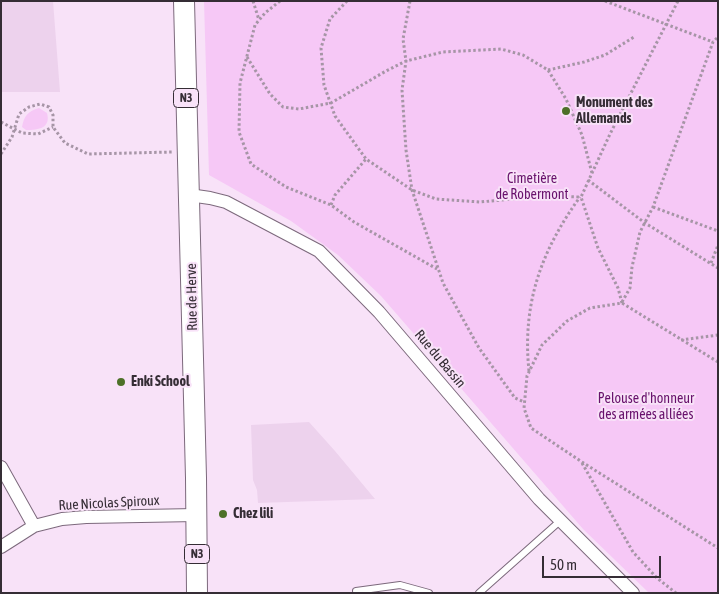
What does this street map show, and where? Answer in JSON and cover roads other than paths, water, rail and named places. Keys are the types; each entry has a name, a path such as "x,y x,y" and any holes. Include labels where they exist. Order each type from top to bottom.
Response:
{"main road":[{"name":"Rue de Herve","path":"184,1 197,593"}],"street":[{"name":"Rue du Bassin","path":"189,195 226,202 319,252 380,312 539,500 633,593"},
{"path":"1,467 34,526"},
{"name":"Rue Nicolas Spiroux","path":"1,547 34,526 62,519 196,515"}],"lane":[{"path":"478,593 560,521"},
{"path":"356,591 400,585 429,593"}],"place":[{"name":"Monument des Allemands","path":"566,111"},
{"name":"Enki School","path":"121,382"},
{"name":"Chez lili","path":"223,514"}],"park label":[{"name":"Cimetière de Robermont","path":"532,187"},
{"name":"Pelouse d'honneur des armées alliées","path":"646,408"}]}
